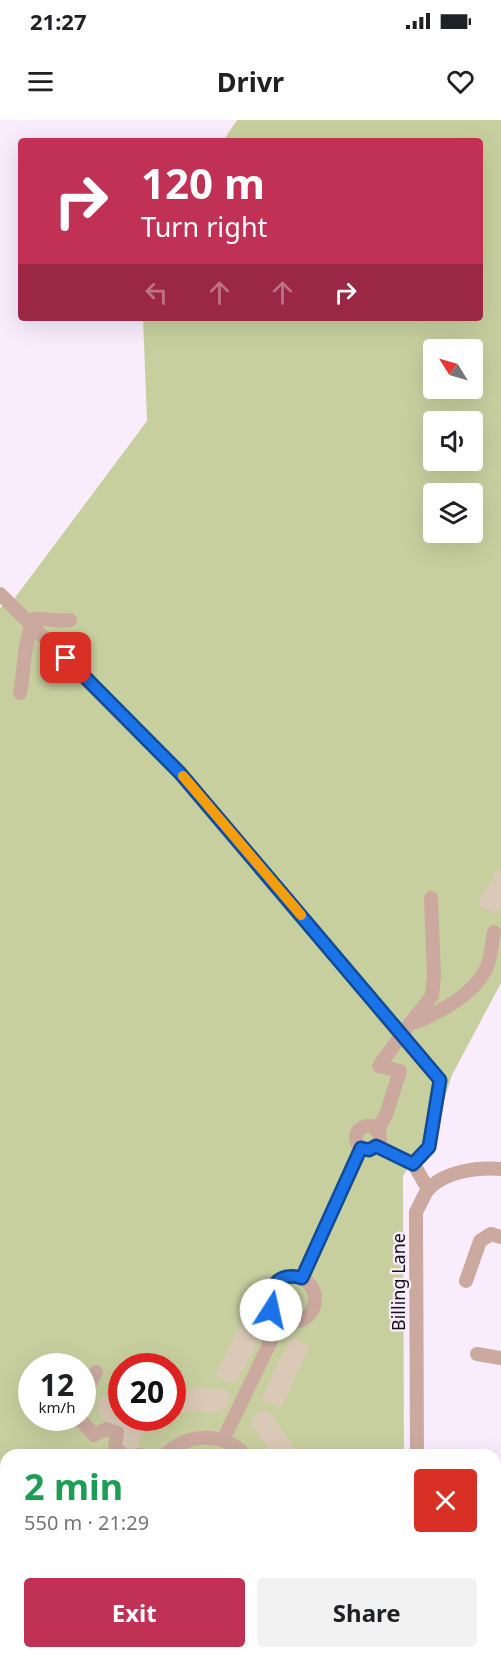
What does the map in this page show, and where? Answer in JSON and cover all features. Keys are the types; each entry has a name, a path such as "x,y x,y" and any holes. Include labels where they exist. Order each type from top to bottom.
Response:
{"street":[{"path":"0,594 180,773 440,1080 429,1147 413,1164"},
{"path":"20,693 25,669 24,645 33,619 60,622 70,620"},
{"path":"376,1131 386,1115 400,1071 379,1066 432,996 434,975 431,898"},
{"path":"404,1031 458,1000 472,988 486,969 494,932"},
{"path":"370,1127 376,1131 379,1138 376,1146 369,1150 361,1148 356,1142 359,1131 370,1127"},
{"path":"376,1146 413,1164 428,1190 448,1176 481,1167 501,1169"},
{"path":"302,1278 361,1148"},
{"name":"Billing Lane","path":"417,1449 416,1212 428,1190"},
{"path":"466,1281 480,1241 496,1235"},
{"path":"295,1276 302,1278 308,1282 315,1295 313,1309 302,1320 295,1322 281,1320 271,1310 268,1295 271,1288 281,1278 295,1276"},
{"path":"223,1440 281,1320"},
{"path":"477,1354 501,1358"},
{"path":"90,1431 94,1435 106,1429 117,1433 115,1447 117,1449"},
{"path":"172,1449 189,1439 206,1437 223,1440 236,1449"}],"green space":[{"path":"237,120 501,120 501,983 452,1075 437,1123 403,1176 404,1449 0,1449 0,608 8,601 11,603 147,421 143,321 483,321 483,138 225,138"}],"building":[{"path":"497,870 501,871 501,907 497,914 479,906 480,899"},
{"path":"243,1319 267,1324 236,1383 227,1383 215,1375"},
{"path":"292,1337 310,1346 281,1408 262,1400"},
{"path":"198,1387 225,1390 230,1394 226,1408 213,1414 199,1410 186,1411 186,1391"},
{"path":"104,1395 108,1395 108,1423 99,1416 98,1401"},
{"path":"260,1411 270,1412 295,1449 270,1449 250,1423"},
{"path":"113,1431 145,1431 139,1439 139,1447 123,1449"}],"slow traffic":[{"path":"183,776 301,915"}],"route":[{"path":"66,658 180,773 440,1080 429,1147 413,1164 376,1146 369,1150 361,1148 302,1278 288,1276 275,1282 268,1295 271,1310"}]}
